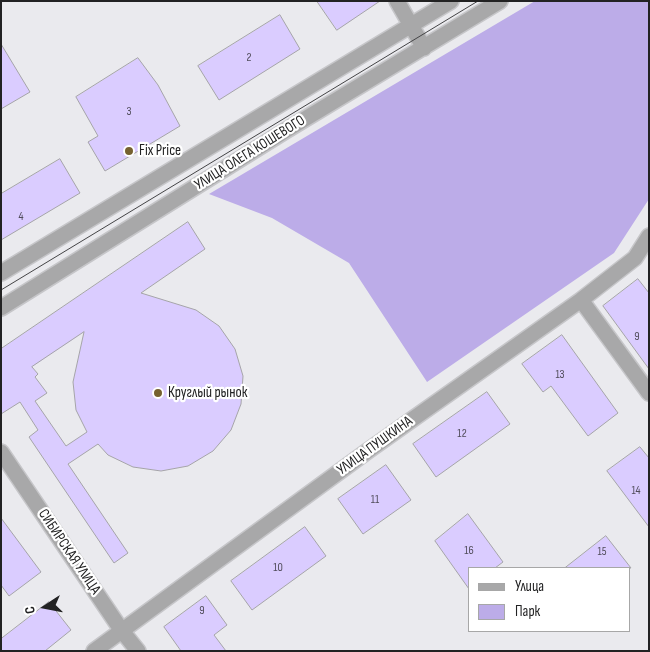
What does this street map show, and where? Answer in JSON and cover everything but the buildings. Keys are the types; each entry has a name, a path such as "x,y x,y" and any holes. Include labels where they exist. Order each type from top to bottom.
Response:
{"street":[{"path":"398,1 424,48"},
{"name":"УЛИЦА ОЛЕГА КОШЕВОГО","path":"1,273 451,1"},
{"name":"УЛИЦА ОЛЕГА КОШЕВОГО","path":"1,308 285,131 500,1"},
{"name":"УЛИЦА ПУШКИНА","path":"94,651 369,450 581,300 635,258 649,236"},
{"path":"581,300 649,393"},
{"name":"СИБИРСКАЯ УЛИЦА","path":"1,452 138,651"}],"green space":[{"path":"535,1 649,1 649,199 614,253 427,382 349,263 272,218 209,194"}],"tram line":[{"path":"1,290 478,1"}],"place":[{"name":"Fix Price","path":"129,151"},
{"name":"Круглый рынок","path":"158,393"}]}
